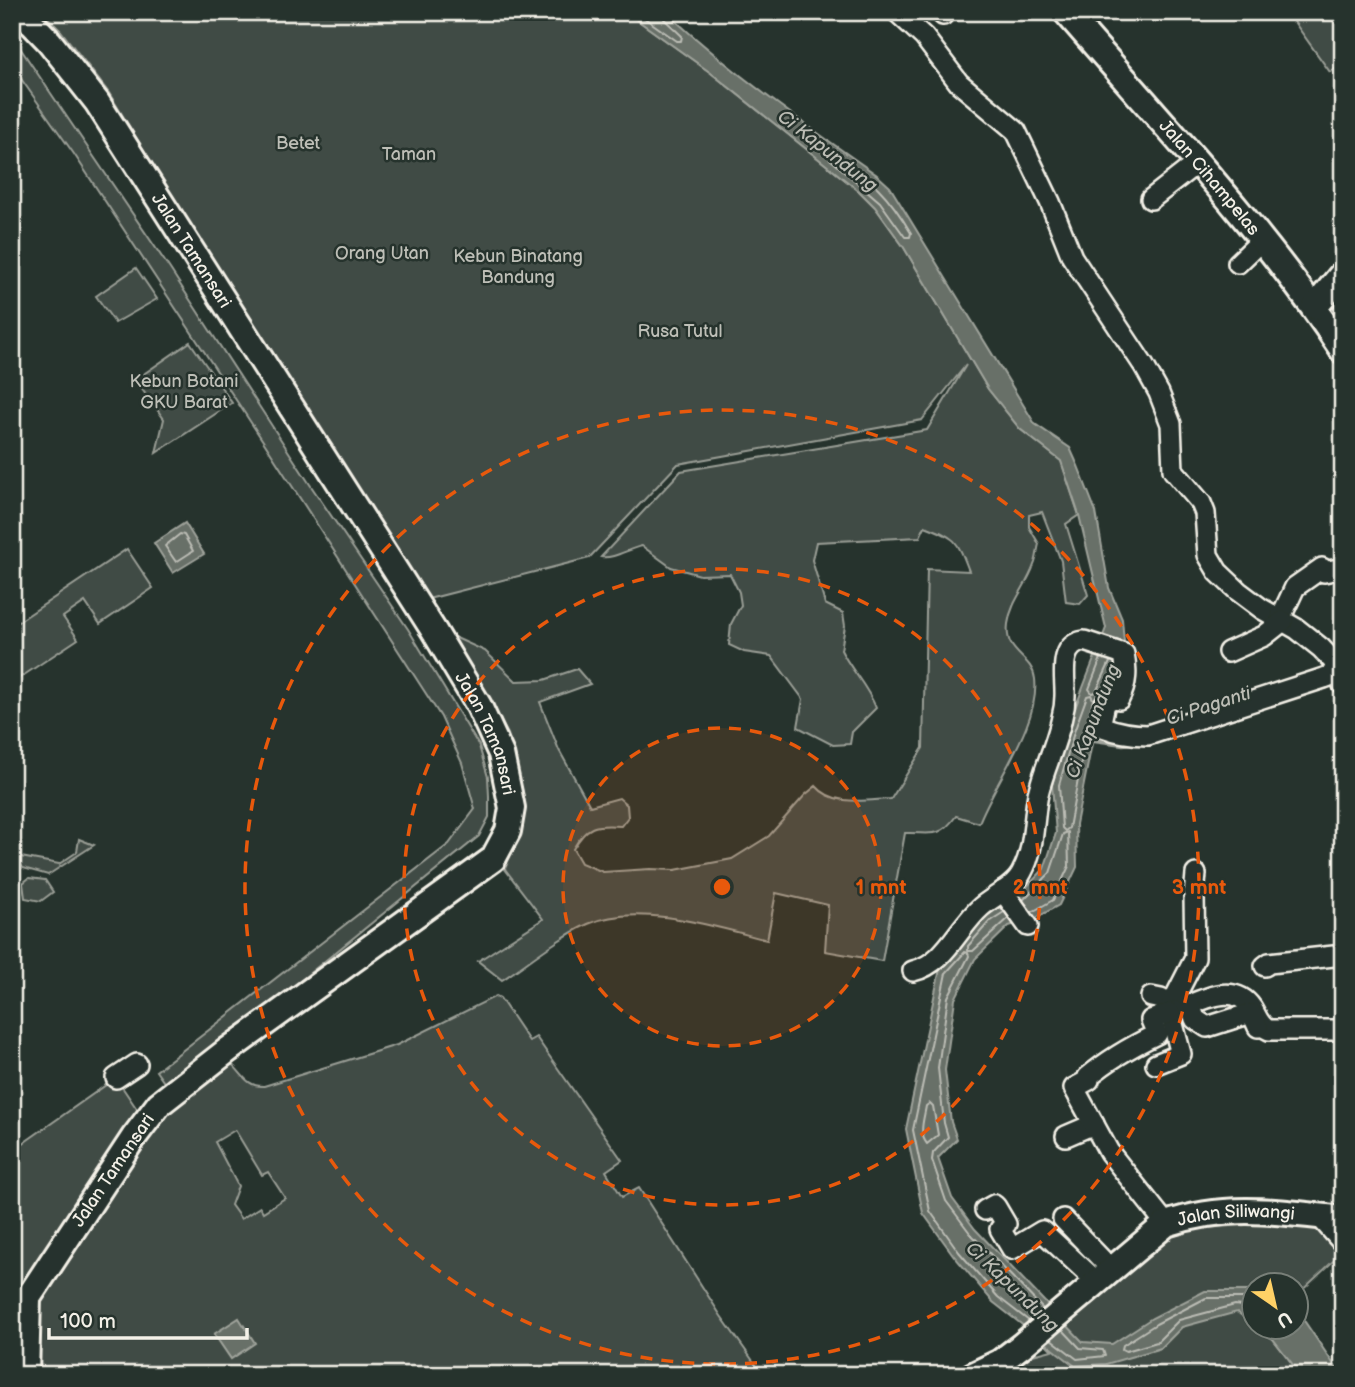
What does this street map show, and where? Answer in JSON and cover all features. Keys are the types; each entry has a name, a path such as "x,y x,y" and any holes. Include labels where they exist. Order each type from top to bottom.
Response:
{"main road":[{"name":"Jalan Tamansari","path":"21,12 49,41 97,102 434,631 479,706 501,754 512,808 508,831 493,859 228,1050 159,1104 20,1302 25,1375"},
{"name":"Jalan Cihampelas","path":"1066,12 1262,240 1315,307 1343,351"},
{"path":"1315,307 1343,273"},
{"name":"Jalan Siliwangi","path":"973,1375 1000,1362 1021,1346 1166,1224 1188,1217 1238,1209 1331,1218"}],"street":[{"path":"909,16 959,83 1016,131 1050,202 1072,257 1159,393 1171,424 1173,470 1201,503 1205,513 1208,555 1218,572 1238,591 1282,618 1315,643 1340,676"},
{"path":"1151,199 1197,163"},
{"path":"1238,263 1262,240"},
{"path":"1228,652 1264,636 1282,618 1295,587 1322,568 1324,572 1343,568"},
{"path":"913,971 929,966 982,906 1005,895 1021,874 1031,849 1038,794 1062,719 1065,694 1064,661 1077,642 1084,641 1122,653 1126,666 1125,684 1119,699 1112,698 1105,703 1101,722 1103,727 1120,734 1149,738 1332,675 1340,676"},
{"path":"1156,1064 1181,1054 1177,1008 1195,958 1196,874"},
{"path":"1005,895 1027,925"},
{"path":"1265,966 1269,963 1343,955"},
{"path":"1166,1224 1109,1152 1074,1088 1089,1080 1087,1077 1101,1065 1157,1034 1151,1020 1220,994 1230,993 1246,1000 1263,1027 1269,1030 1343,1030"},
{"path":"1151,997 1161,999 1207,1027 1252,1014 1259,1028"},
{"path":"116,1078 137,1064"},
{"path":"1066,1136 1094,1125"},
{"path":"985,1210 994,1205 996,1207 1006,1224 1000,1229 1012,1249 1042,1231 1070,1255 1104,1276"},
{"path":"1331,1218 1343,1243"},
{"path":"1063,1219 1104,1276"},
{"path":"12,1369 25,1375"}],"green space":[{"name":"Kebun Binatang Bandung","path":"42,12 626,12 711,73 859,191 875,207 903,246 988,389 1020,429 1061,461 1079,515 1066,524 1088,595 1080,604 1066,602 1061,561 1042,512 1029,515 1029,527 1039,544 1031,573 1010,616 1008,634 1014,649 1033,671 1035,696 1031,715 979,823 956,816 939,832 905,833 882,961 825,951 828,905 776,893 767,940 677,919 630,915 608,918 588,924 566,936 502,980 478,961 543,919 505,869 520,831 524,797 508,734 454,637 485,651 516,681 544,680 577,669 590,684 540,702 559,750 590,806 619,798 627,805 628,817 621,826 604,825 593,828 583,835 573,849 581,863 603,872 675,870 732,859 769,836 816,786 823,793 841,800 891,799 923,748 927,569 969,571 962,553 950,537 925,526 920,537 816,542 812,560 825,604 843,613 845,626 841,650 876,708 852,732 850,744 833,745 798,727 803,699 771,656 744,652 729,645 731,624 741,605 739,592 730,574 700,575 671,567 642,546 601,557 681,471 927,430 966,365 922,420 678,464 589,558 428,599 282,367 233,296 109,93 61,31"},
{"path":"1287,12 1343,12 1343,63 1330,72"},
{"path":"12,36 408,629 479,746 488,777 489,817 479,836 168,1088 156,1071 449,844 475,809 462,763 441,717 74,154 12,66"},
{"path":"136,268 157,299 115,323 96,296"},
{"name":"Kebun Botani GKU Barat","path":"190,342 232,403 156,453 164,419 135,380"},
{"path":"127,549 153,588 100,624 85,602 63,617 78,639 12,683 12,626"},
{"path":"79,839 94,845 48,875 23,868 15,856 59,864 77,852"},
{"path":"29,878 45,880 53,892 41,901 25,898 23,883"},
{"path":"496,996 500,998 529,1041 536,1037 622,1160 606,1171 622,1197 639,1188 721,1316 763,1375 30,1375 35,1307 163,1113 229,1062 252,1084 264,1086 397,1045","holes":["235,1130 262,1175 268,1172 285,1198 263,1212 260,1207 241,1219 231,1205 238,1186 215,1142"]},
{"path":"116,1078 145,1121 28,1298 12,1307 12,1151"},
{"path":"1293,1221 1314,1224 1343,1252 1310,1283 1310,1272 1240,1272 1240,1342 1275,1342 1301,1375 956,1375 1052,1350 1046,1344 1117,1279 1181,1230"}],"water":[{"name":"Ci Kapundung","path":"626,12 666,12 743,77 890,187 1035,424 1070,448 1096,512 1109,588 1122,619 1124,642 1101,698 1076,824 1077,867 1059,905 1034,919 1009,926 975,959 955,999 945,1070 951,1122 957,1139 938,1158 952,1198 975,1229 1083,1342 1112,1344 1152,1318 1205,1291 1240,1291 1240,1314 1237,1312 1182,1327 1161,1348 1106,1364 1075,1366 993,1302 954,1256 923,1213 906,1129 940,969 986,915 1021,893 1044,869 1056,833 1052,785 1067,729 1106,628 1079,515 1061,461 1020,429 988,389 903,246 875,207 859,191 711,73"},
{"path":"185,523 204,554 173,573 154,543"},
{"path":"239,1318 255,1343 231,1359 214,1334"},
{"path":"1310,1329 1341,1375 1301,1375 1275,1342 1310,1342"}],"waterway":[{"name":"Ci Paganti","path":"1088,739 1131,743"}],"park label":[{"name":"Betet","path":"298,143"},
{"name":"Taman","path":"409,154"},
{"name":"Orang Utan","path":"382,253"},
{"name":"Rusa Tutul","path":"680,331"}]}
